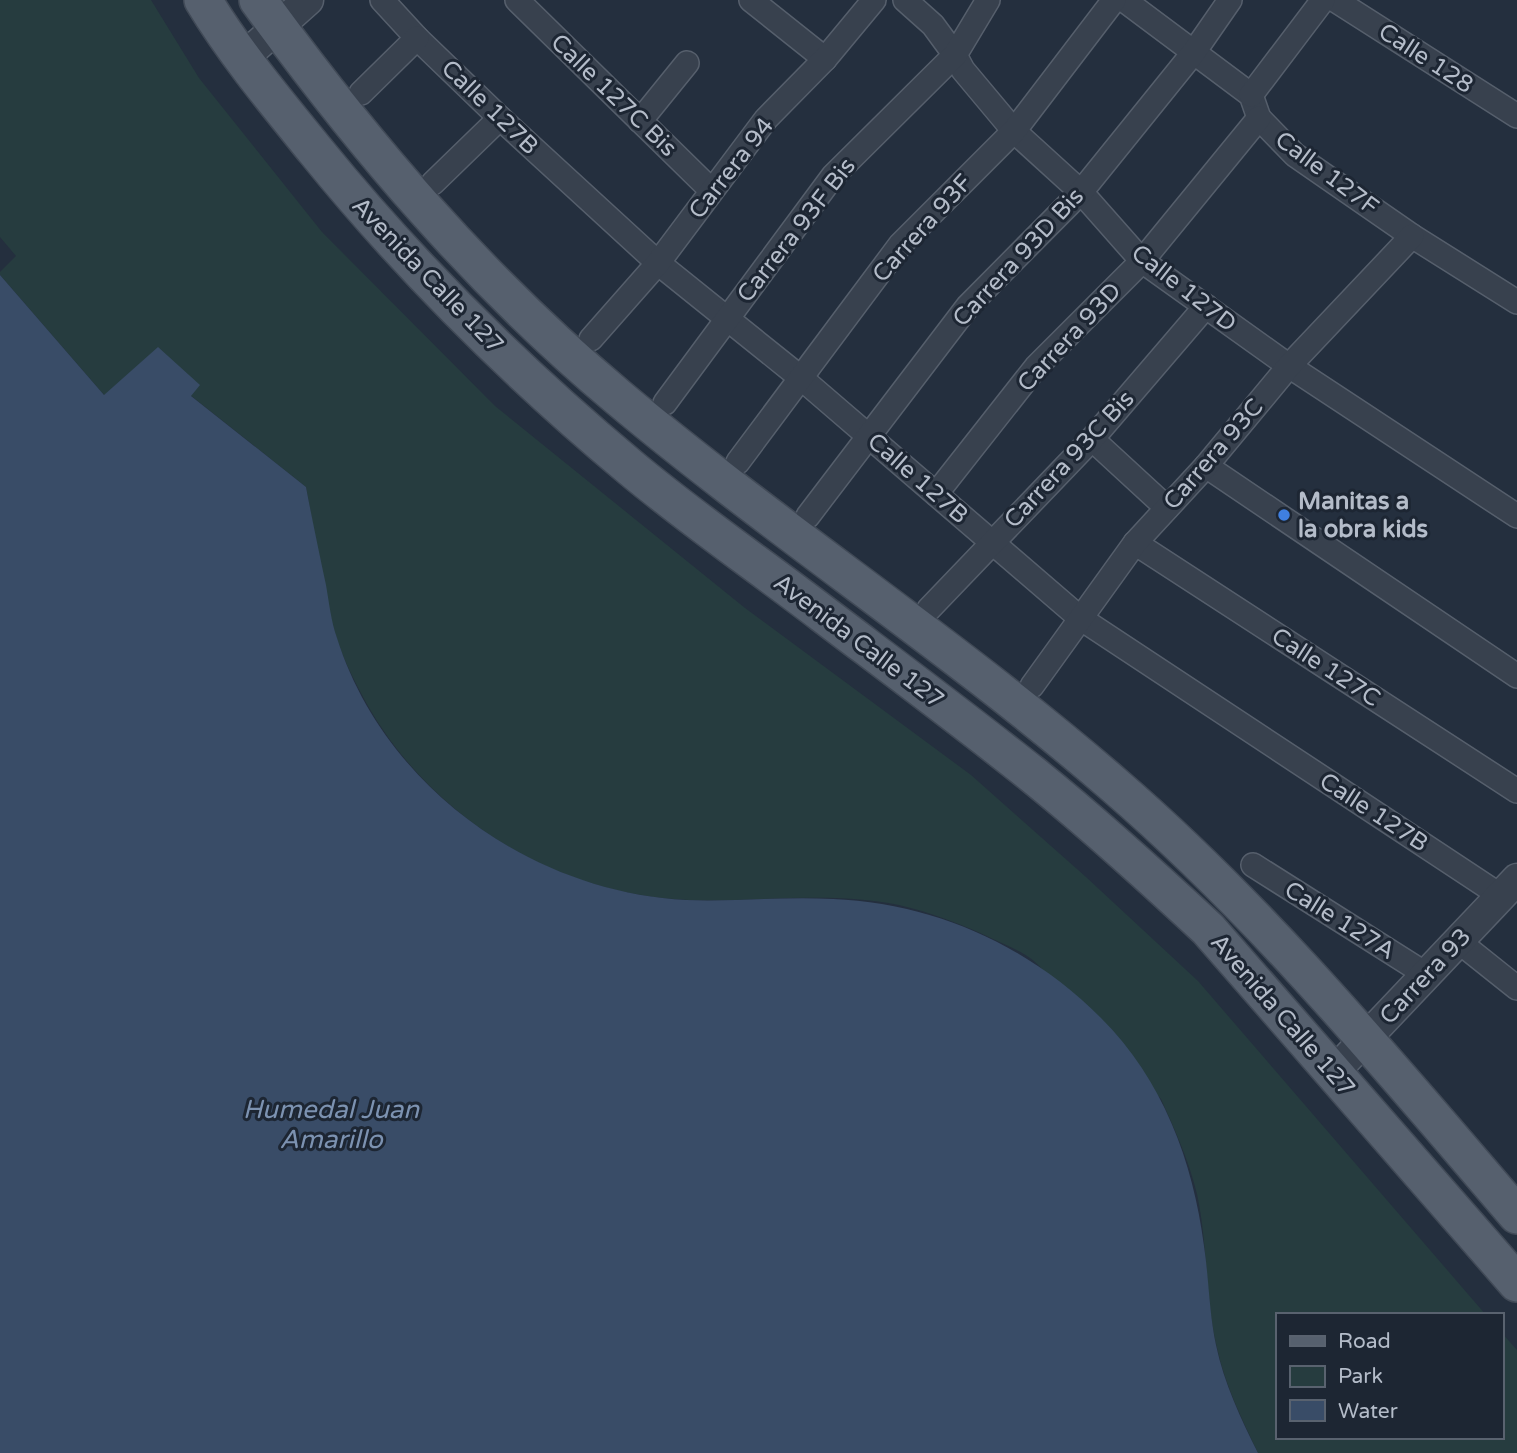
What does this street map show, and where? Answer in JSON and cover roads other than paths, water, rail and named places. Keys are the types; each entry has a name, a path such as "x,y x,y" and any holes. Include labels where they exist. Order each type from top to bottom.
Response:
{"main road":[{"name":"Avenida Calle 127","path":"203,0 243,58 306,140 391,241 466,318 547,396 634,470 969,724 1093,825 1208,929 1517,1283"},
{"name":"Avenida Calle 127","path":"268,14 336,104 415,200 527,316 618,398 914,625 1117,786 1244,907 1517,1216"}],"street":[{"path":"243,58 268,14 308,0"},
{"name":"Calle 127B","path":"382,0 417,38 500,118 658,263 870,436 1080,618 1509,888"},
{"name":"Calle 127C Bis","path":"517,0 711,191"},
{"path":"751,0 825,59"},
{"name":"Carrera 94","path":"591,339 658,263 766,119 825,59 874,0"},
{"name":"Calle 127D","path":"905,0 933,25 956,55 963,70 1014,131 1081,192 1142,261 1289,366 1517,516"},
{"name":"Carrera 93F Bis","path":"665,403 833,176 956,55 988,0"},
{"name":"Carrera 93F","path":"738,462 900,245 1014,131 1114,0"},
{"path":"1124,0 1251,96 1323,0"},
{"name":"Carrera 93D Bis","path":"808,516 968,306 1081,192 1194,52 1230,0"},
{"name":"Calle 128","path":"1335,0 1517,116"},
{"path":"361,93 417,38"},
{"path":"640,121 687,63"},
{"name":"Calle 127F","path":"1251,96 1259,118 1295,155 1412,236 1517,302"},
{"path":"433,183 500,118"},
{"name":"Carrera 93D","path":"936,494 1036,368 1142,261 1259,118"},
{"name":"Carrera 93C","path":"1032,686 1135,543 1206,466 1289,366 1412,236"},
{"name":"Carrera 93C Bis","path":"929,609 1092,439 1206,306"},
{"path":"1092,439 1167,508"},
{"path":"1206,466 1517,676"},
{"name":"Calle 127C","path":"1135,543 1517,791"},
{"name":"Calle 127A","path":"1253,865 1427,975"},
{"name":"Carrera 93","path":"1334,1072 1509,888"},
{"path":"1458,941 1517,988"}],"water":[{"name":"Humedal Juan Amarillo","path":"0,275 104,395 158,347 200,385 191,396 306,487 333,625 359,692 390,741 427,784 471,822 520,853 573,877 629,893 686,900 796,898 871,902 944,919 1011,950 1043,970 1073,992 1101,1018 1142,1068 1172,1123 1183,1153 1199,1214 1219,1359 1258,1453 0,1453"}],"place":[{"name":"Manitas a la obra kids","path":"1284,515"}]}
